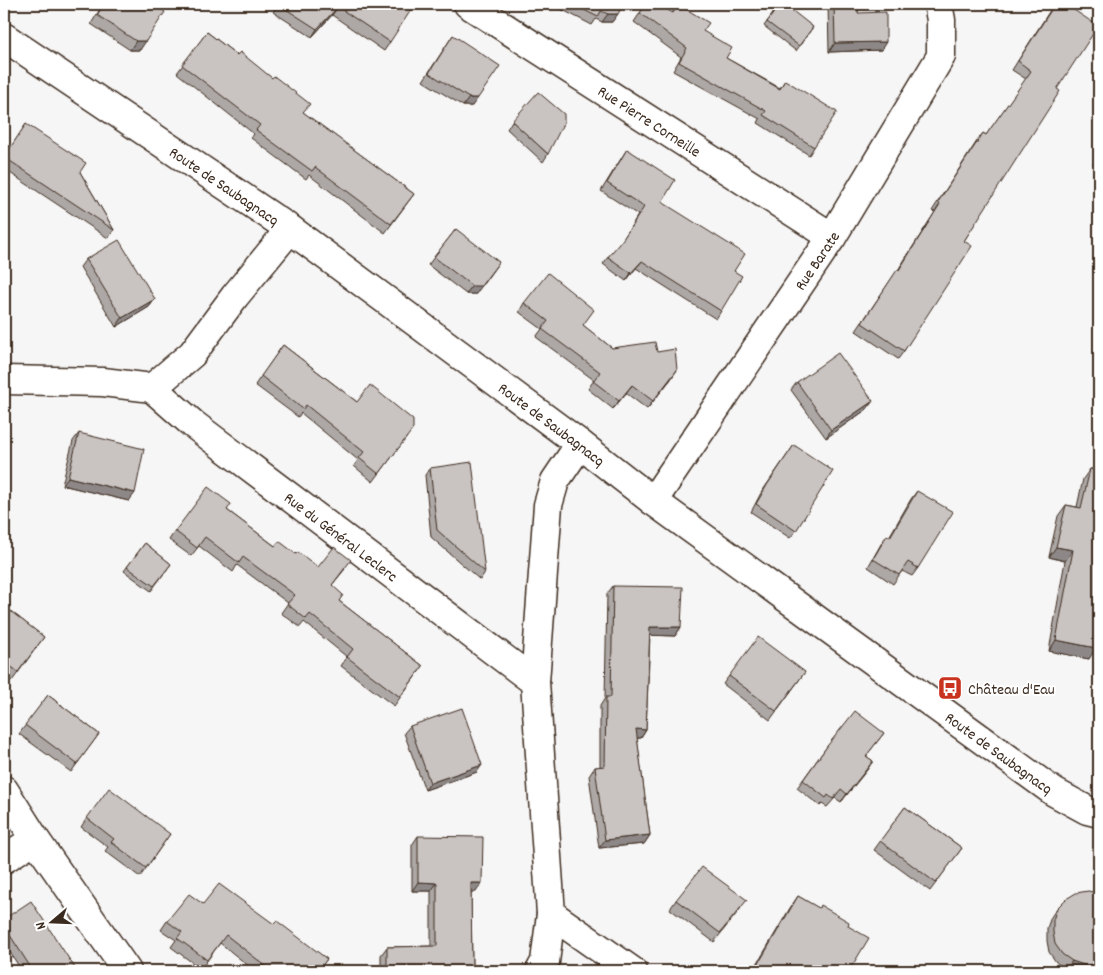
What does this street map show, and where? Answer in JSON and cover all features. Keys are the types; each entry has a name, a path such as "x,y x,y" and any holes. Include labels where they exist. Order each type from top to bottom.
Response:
{"street":[{"name":"Rue Pierre Corneille","path":"468,4 832,237"},
{"name":"Rue Barate","path":"653,502 832,237 941,56 941,20 938,4"},
{"name":"Route de Saubagnacq","path":"4,37 290,229 580,444 653,502 1054,792 1087,810 1099,813"},
{"path":"4,380 103,382 152,388 192,354 235,296 290,229"},
{"name":"Rue du Général Leclerc","path":"152,388 193,424 535,682"},
{"path":"540,971 545,962 551,914 535,682 548,505 555,481 580,444"},
{"path":"4,790 35,839 127,971"},
{"path":"4,859 35,839"},
{"path":"551,914 632,971"}],"building":[{"path":"104,4 153,4 165,12 146,41 136,41 97,15"},
{"path":"278,4 402,4 411,10 390,42 338,7 317,29"},
{"path":"572,4 623,4 618,14 608,14 601,11 598,17"},
{"path":"646,4 657,4 673,13 678,4 709,23 703,31 732,48 726,58 780,89 785,80 837,112 814,147 763,115 766,111 679,62 687,48 640,13"},
{"path":"780,4 784,4 813,27 799,46 767,22"},
{"path":"834,4 858,4 858,13 886,12 886,42 835,43"},
{"path":"1055,4 1065,4 1098,26 1057,89 1060,91 964,241 972,246 904,351 862,323 897,270 899,270 940,204 938,202 983,133 986,135 1031,71 1018,61"},
{"path":"207,32 237,55 240,52 272,78 274,76 310,104 303,112 414,194 391,224 315,167 312,171 256,130 260,125 182,65"},
{"path":"453,35 500,66 478,98 469,98 429,73"},
{"path":"538,92 564,114 564,122 548,154 512,121"},
{"path":"26,124 86,163 80,172 114,230 4,157"},
{"path":"627,149 675,180 662,202 745,254 734,271 742,276 721,311 642,261 631,273 608,257 623,239 644,207 607,183"},
{"path":"456,229 499,262 481,286 472,286 434,257"},
{"path":"119,240 155,299 122,318 86,259"},
{"path":"548,273 594,310 583,325 612,348 655,342 657,352 675,349 677,370 653,401 632,385 619,401 593,381 600,372 542,329 548,321 524,303"},
{"path":"283,345 357,402 370,385 413,420 413,429 379,474 359,458 364,452 306,405 303,409 261,376"},
{"path":"838,353 873,401 831,430 797,382"},
{"path":"79,433 144,449 135,493 68,477"},
{"path":"794,445 833,471 796,531 756,504"},
{"path":"472,462 485,572 437,530 430,468"},
{"path":"1090,469 1099,470 1099,632 1096,648 1056,640 1073,550 1056,547 1066,505 1081,508"},
{"path":"208,487 231,504 227,510 275,546 279,541 318,567 334,547 351,560 332,585 343,595 339,601 423,666 400,697 347,657 353,649 310,614 306,619 287,604 295,595 243,557 239,563 205,537 197,548 175,531"},
{"path":"917,491 953,512 918,568 908,562 899,575 873,559 887,535 890,537"},
{"path":"145,543 171,564 154,586 127,567"},
{"path":"613,586 683,587 681,627 650,627 646,730 636,729 650,835 605,840 595,767 605,766 606,697 611,697"},
{"path":"4,606 44,637 18,672 4,661"},
{"path":"758,637 805,672 776,711 729,676"},
{"path":"48,695 99,734 77,764 25,725"},
{"path":"462,708 482,765 430,783 410,726"},
{"path":"855,711 884,733 866,756 873,761 847,794 841,789 833,799 828,795 826,798 803,780"},
{"path":"109,788 170,834 146,868 111,842 114,839 87,818"},
{"path":"905,807 962,848 936,883 880,841"},
{"path":"418,836 483,837 482,883 471,883 472,971 387,967 387,947 437,946 437,883 418,882"},
{"path":"702,867 747,900 720,933 676,900"},
{"path":"219,884 274,924 277,921 327,959 318,971 272,971 226,935 207,960 177,938 182,932 167,921 189,894 203,904"},
{"path":"1088,891 1099,893 1099,963 1084,965 1072,961 1062,954 1055,944 1053,920 1057,908 1066,899 1076,893"},
{"path":"798,896 819,908 820,905 849,922 848,926 869,938 849,971 754,971"},
{"path":"31,901 77,971 33,971 4,926 4,919"}],"place":[{"name":"Château d'Eau","path":"950,688"}]}
